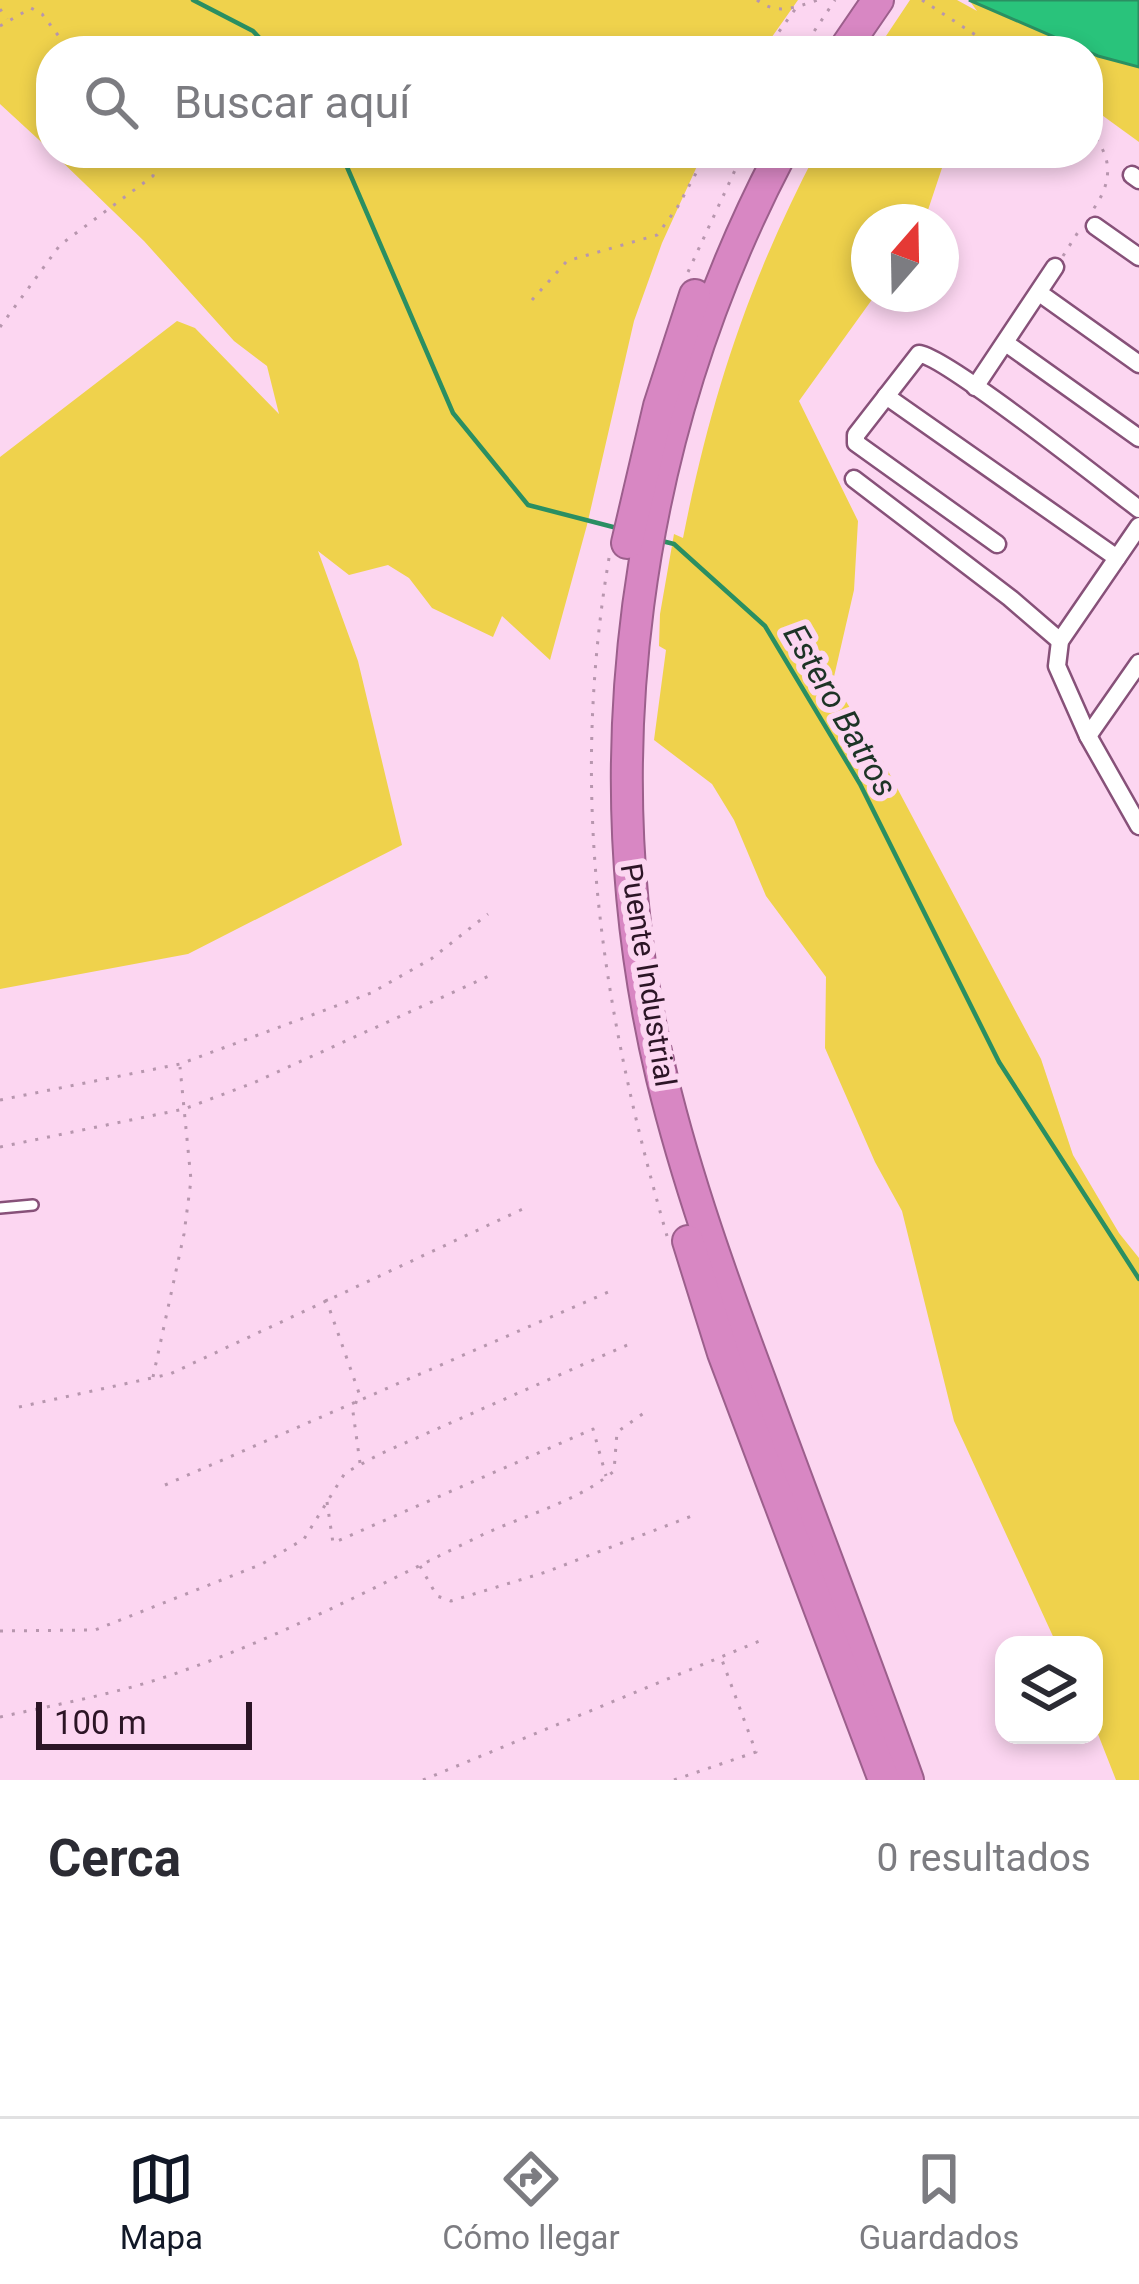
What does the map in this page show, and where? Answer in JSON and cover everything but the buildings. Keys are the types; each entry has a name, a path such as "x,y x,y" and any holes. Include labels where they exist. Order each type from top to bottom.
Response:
{"highway":[{"path":"829,36 853,0"},
{"path":"853,36 878,0"},
{"name":"Puente Industrial","path":"753,168 706,269 675,351 629,531 616,612 607,822 652,1031 698,1207 908,1780"},
{"name":"Puente Industrial","path":"774,168 706,324 653,518 628,693 622,899 637,1056 678,1211 723,1353 884,1780"}],"street":[{"path":"1095,226 1139,257"},
{"path":"975,387 1055,267"},
{"path":"1045,297 1139,364"},
{"path":"1010,346 1139,438"},
{"path":"997,544 857,446 856,435 923,353 1139,509"},
{"path":"886,396 1117,558"},
{"path":"854,479 1010,598 1058,650 1088,736 1131,795 1139,826"},
{"path":"1058,650 1139,526"},
{"path":"1088,736 1139,663"}],"lane":[{"path":"0,1208 33,1204"}],"path":[{"path":"757,0 777,10 818,0"},
{"path":"811,36 835,0"},
{"path":"922,0 977,36"},
{"path":"776,36 797,6"},
{"path":"0,26 31,8 42,14 59,36"},
{"path":"0,9 8,20"},
{"path":"1055,267 1108,184 1103,151"},
{"path":"0,327 60,245 153,176 155,168"},
{"path":"532,300 567,261 657,235 699,168"},
{"path":"0,1100 180,1064 371,993 431,959 488,914"},
{"path":"0,1147 184,1109 253,1083 489,976"},
{"path":"153,1378 191,1180 180,1064"},
{"path":"19,1408 153,1378 245,1341 525,1208"},
{"path":"165,1485 613,1290"},
{"path":"326,1299 359,1393 355,1405 360,1465"},
{"path":"0,1631 95,1630 262,1564 304,1539 345,1473 634,1342"},
{"path":"0,1717 123,1690 192,1668 338,1606 519,1517 595,1487 614,1472 617,1432 644,1413"},
{"path":"327,1499 333,1543 593,1430 607,1478"},
{"path":"420,1566 437,1596 451,1601 545,1572 697,1514"},
{"path":"423,1780 762,1640"},
{"path":"674,1780 756,1752 722,1659"}],"shaded area":[{"path":"0,0 798,0 773,36 36,36 36,137 0,104"},
{"path":"910,0 957,0 977,11 969,0 1052,36 886,36"},
{"path":"969,0 1139,0 1139,67 1103,57 1103,36 1052,36"},
{"path":"1103,56 1139,67 1139,142 1103,116"},
{"path":"69,168 696,168 634,321 550,660 502,616 493,637 432,608 409,578 388,565 349,575 318,551 358,661 402,845 188,954 0,989 0,457 177,321 195,328 279,414 267,366 234,341 144,241"},
{"path":"808,168 942,168 930,204 851,204 851,312 863,312 799,401 858,521 854,590 833,681 878,752 1041,1059 1073,1155 1139,1258 1139,1780 1116,1780 1102,1744 1103,1636 1053,1636 954,1421 902,1211 825,1048 826,977 766,896 734,820 712,784 654,740 666,650 659,646 660,614 674,534 683,538 720,388 771,247"}],"waterway":[{"name":"Estero Batros","path":"193,0 258,36"},
{"name":"Estero Batros","path":"347,168 453,413 528,505 617,528"},
{"name":"Estero Batros","path":"662,541 674,544 765,626 860,784 999,1062 1139,1279"}]}
